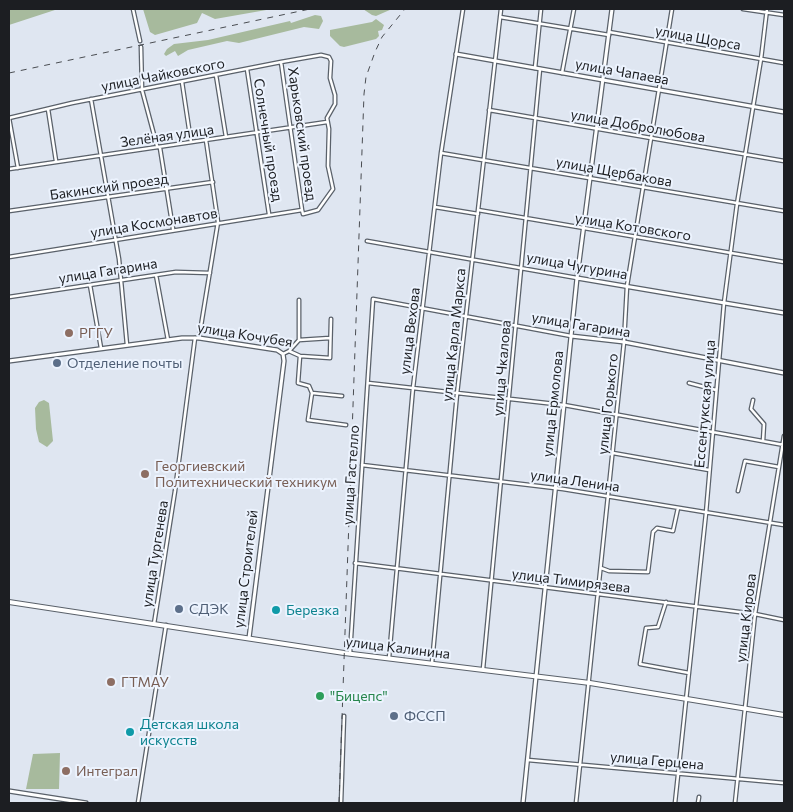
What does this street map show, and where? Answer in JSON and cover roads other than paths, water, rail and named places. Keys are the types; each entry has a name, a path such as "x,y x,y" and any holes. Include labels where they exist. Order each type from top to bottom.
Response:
{"main road":[{"name":"улица Калинина","path":"9,602 350,653 590,683 784,715"}],"street":[{"path":"133,9 140,41"},
{"name":"улица Вехова","path":"388,658 413,388 441,153 463,9"},
{"name":"улица Карла Маркса","path":"432,664 457,394 501,9"},
{"path":"535,68 541,9"},
{"path":"562,73 574,9"},
{"name":"улица Ермолова","path":"523,803 577,278 612,9"},
{"name":"улица Горького","path":"576,803 617,414 627,286 672,9"},
{"path":"743,9 784,15"},
{"name":"Ессентукская улица","path":"675,803 706,513 724,303 737,204 761,59 766,11"},
{"name":"улица Щорса","path":"500,17 667,42 784,63"},
{"path":"141,47 142,90 157,146 160,148 173,229"},
{"name":"улица Чапаева","path":"456,54 784,112"},
{"name":"улица Чайковского","path":"9,118 91,99 321,55 329,58 331,61 330,78 335,95 335,104 327,118 327,122"},
{"name":"Харьковский проезд","path":"281,62 302,210"},
{"name":"улица Чкалова","path":"483,669 540,69"},
{"name":"Солнечный проезд","path":"247,70 269,214"},
{"path":"216,75 226,137"},
{"path":"182,82 191,142"},
{"path":"91,99 121,280 127,345"},
{"path":"48,108 56,162"},
{"name":"улица Добролюбова","path":"489,110 784,162"},
{"path":"9,118 18,168"},
{"path":"302,210 303,214 318,210 333,189 328,166 329,129 327,122"},
{"name":"Зелёная улица","path":"9,169 327,122"},
{"name":"улица Тургенева","path":"154,624 197,338 218,222 206,140"},
{"name":"улица Щербакова","path":"441,153 784,212"},
{"name":"Бакинский проезд","path":"9,211 213,182"},
{"name":"улица Котовского","path":"434,207 526,219 784,262"},
{"name":"улица Космонавтов","path":"9,257 173,229 302,210"},
{"name":"улица Чугурина","path":"367,241 784,313"},
{"name":"улица Гагарина","path":"9,297 156,275 194,271 210,273"},
{"path":"156,275 168,340"},
{"path":"90,285 101,348"},
{"name":"улица Гагарина","path":"373,299 571,336 624,342 784,373"},
{"name":"улица Гастелло","path":"350,653 373,299"},
{"path":"289,351 299,340 299,300"},
{"path":"299,340 330,338 331,319"},
{"name":"улица Кочубея","path":"9,360 197,338 277,350 283,354 289,351 300,356 330,358 330,338"},
{"name":"улица Строителей","path":"249,638 284,361 283,354"},
{"path":"300,356 298,383 310,386 312,393 308,420 346,425"},
{"path":"368,383 564,405 784,445"},
{"path":"689,383 716,390"},
{"path":"312,393 342,396"},
{"path":"753,400 751,409 764,424 763,441"},
{"name":"улица Кирова","path":"735,803 755,614 784,436"},
{"path":"613,453 709,470"},
{"path":"738,491 745,461 779,467"},
{"name":"улица Ленина","path":"362,465 556,488 784,525"},
{"path":"601,568 609,572 648,572 653,532 657,528 673,531 678,508"},
{"name":"улица Тимирязева","path":"355,563 490,582 666,602 755,614 784,620"},
{"path":"666,602 658,628 646,628 640,664 689,673"},
{"path":"138,803 166,625"},
{"path":"341,803 344,716"},
{"name":"улица Герцена","path":"528,760 784,783"},
{"path":"9,791 58,801 86,803"},
{"path":"698,803 699,796"}],"railway":[{"path":"9,73 310,9"},
{"path":"339,803 364,94 366,77 382,37 405,9"}],"place":[{"name":"РГГУ","path":"69,333"},
{"name":"Отделение почты","path":"57,363"},
{"name":"Георгиевский Политехнический техникум","path":"145,474"},
{"name":"СДЭК","path":"179,609"},
{"name":"Березка","path":"276,610"},
{"name":"ГТМАУ","path":"111,682"},
{"name":"\"Бицепс\"","path":"320,696"},
{"name":"ФССП","path":"394,716"},
{"name":"Детская школа искусств","path":"130,732"},
{"name":"Интеграл","path":"66,771"}]}
